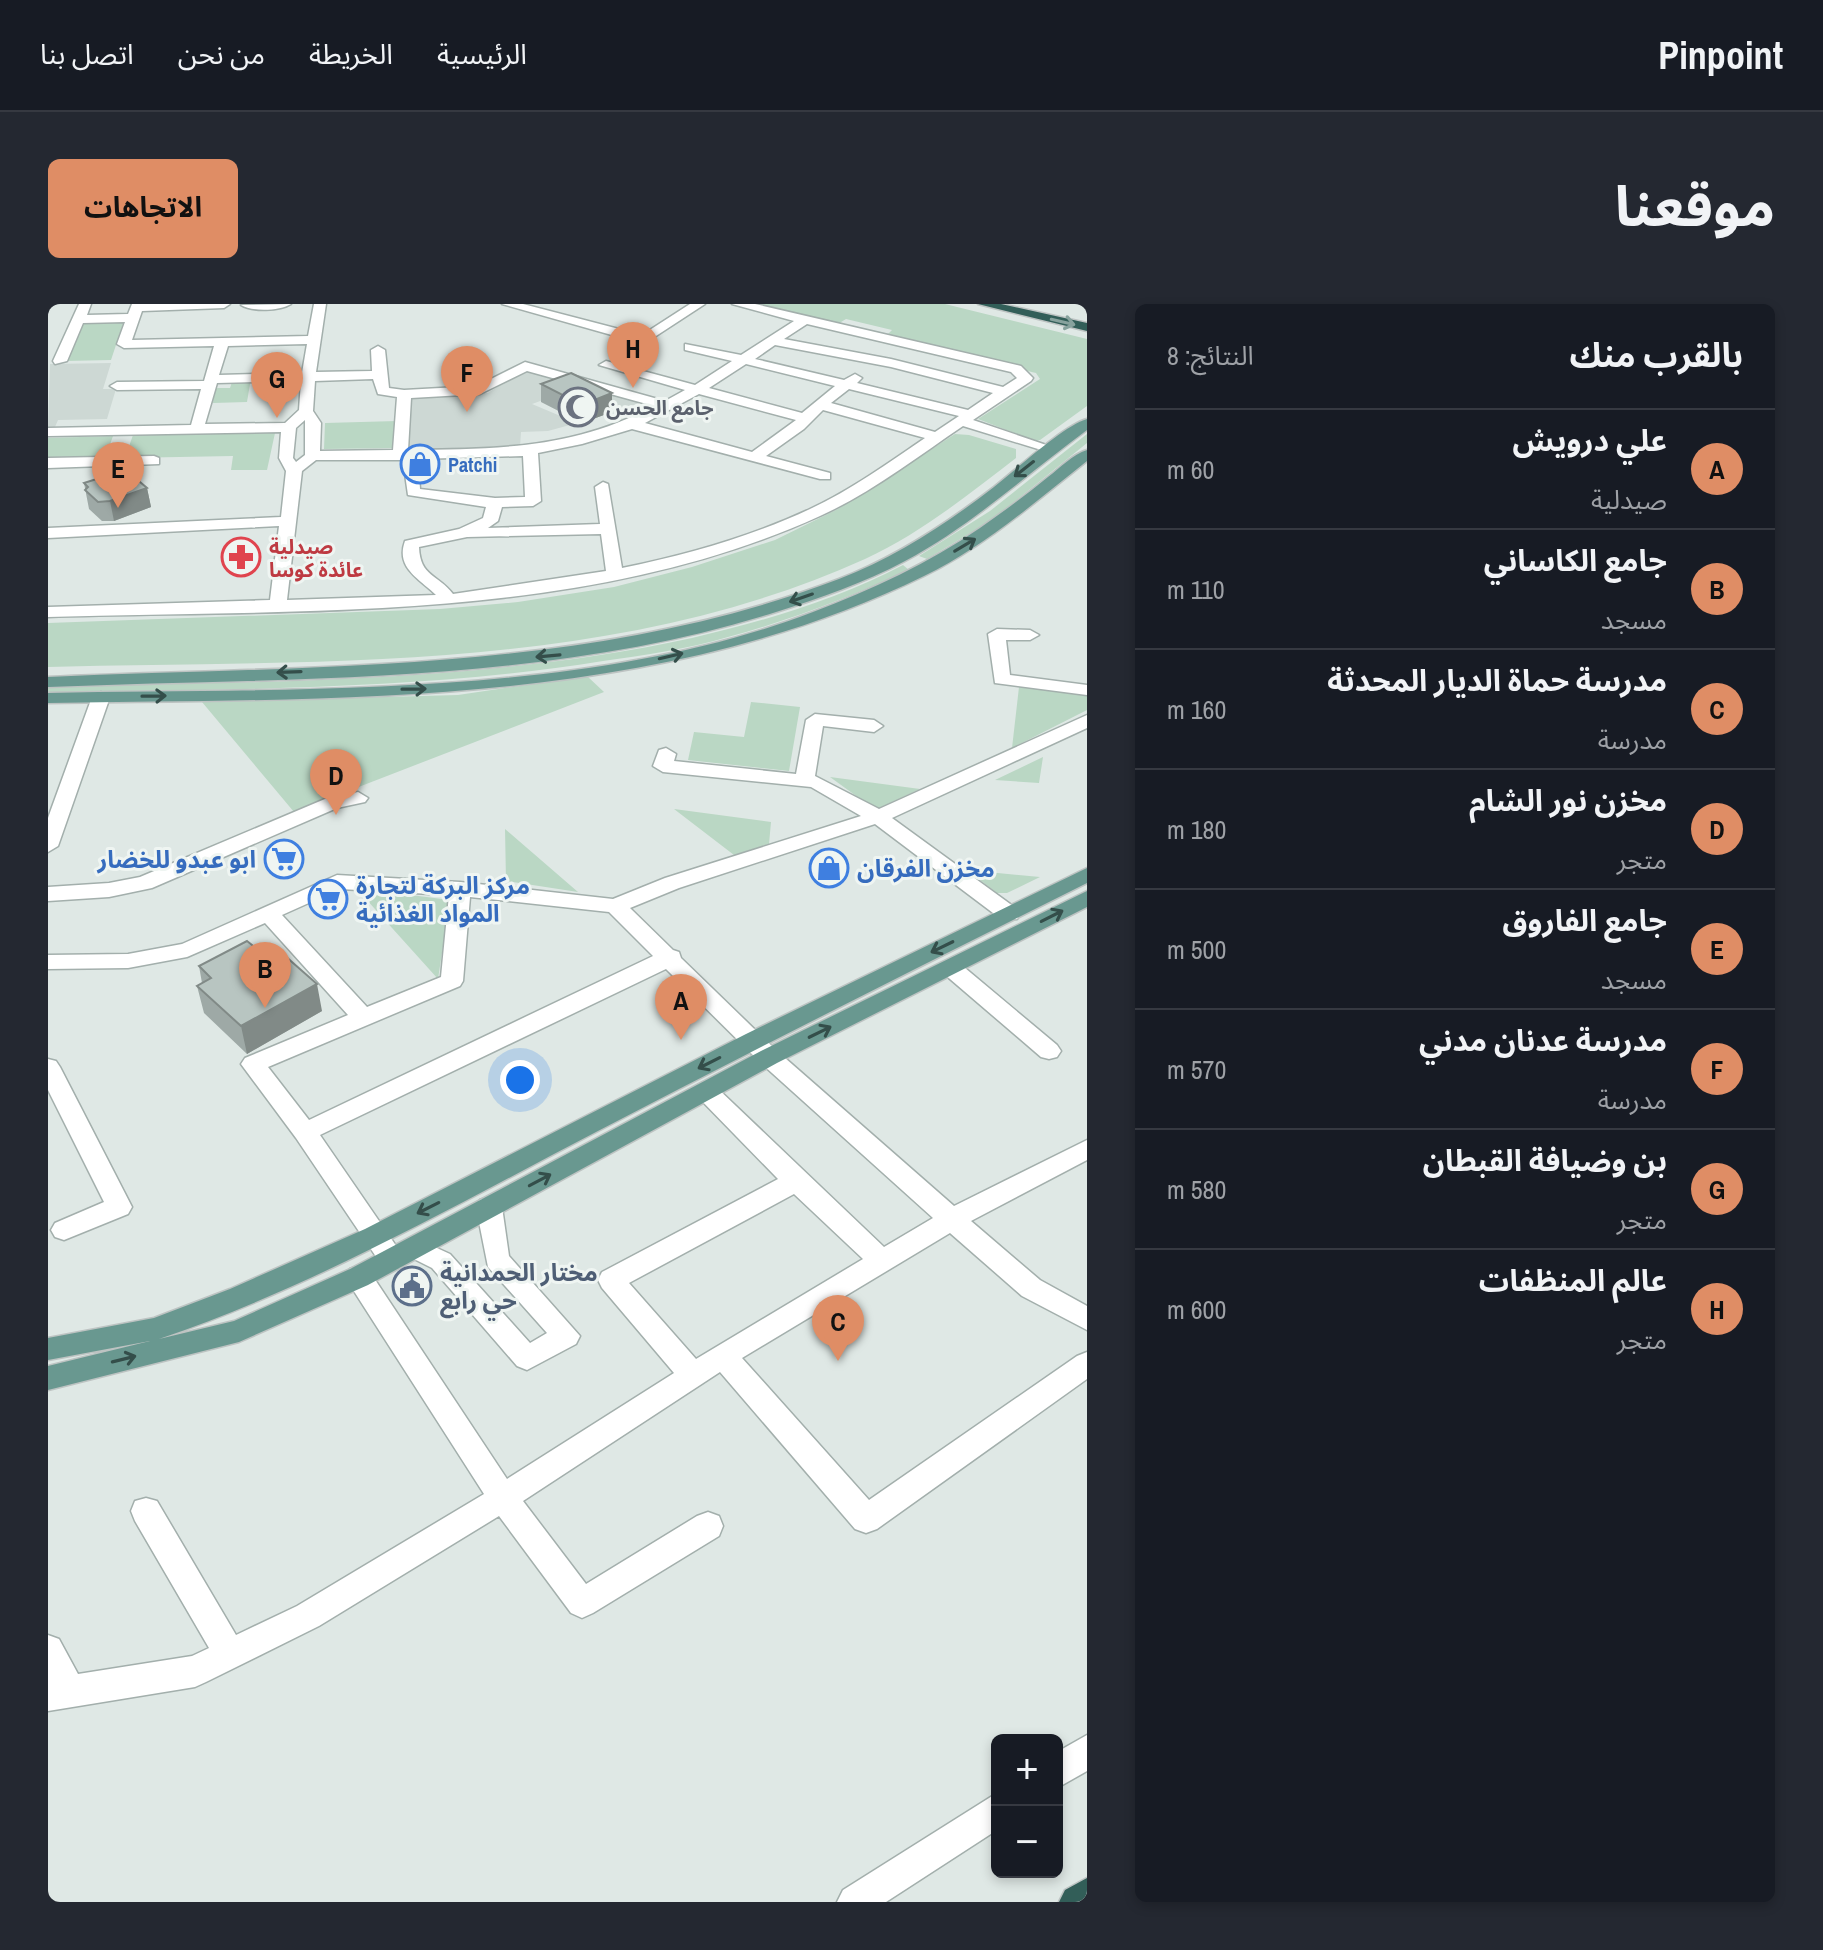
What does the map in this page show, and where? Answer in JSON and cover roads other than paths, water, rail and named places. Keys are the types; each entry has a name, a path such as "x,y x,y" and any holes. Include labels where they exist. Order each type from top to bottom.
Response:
{"highway":[{"path":"984,304 1087,327"},
{"path":"1077,1902 1087,1896"}],"main road":[{"path":"48,682 440,666 566,654 664,637 745,618 855,579 902,557 952,524 1087,423"},
{"path":"48,698 446,688 618,668 735,641 817,615 926,568 998,525 1085,458"},
{"path":"902,557 926,568"},
{"path":"48,1378 239,1331 359,1277 706,1091 761,1049 1087,875"},
{"path":"48,1349 156,1329 239,1297 374,1236 761,1049 951,968 1087,898"}],"street":[{"path":"60,361 85,304"},
{"path":"79,319 136,310 224,304"},
{"path":"247,305 285,304"},
{"path":"312,456 314,423 306,411 320,304"},
{"path":"508,304 645,340"},
{"path":"581,381 699,304"},
{"path":"48,612 448,600 615,576 742,542 816,512 1026,379 1025,374 738,304"},
{"path":"136,310 124,344 314,340"},
{"path":"294,471 312,456 530,451 632,424 700,388 805,320"},
{"path":"773,341 1005,392"},
{"path":"197,428 222,342"},
{"path":"48,346 67,345"},
{"path":"754,457 799,426 803,418 847,384 910,345"},
{"path":"690,347 847,384 967,418 1051,449"},
{"path":"378,350 383,391 404,394 480,390 525,366 665,405"},
{"path":"606,365 803,418"},
{"path":"117,386 379,375"},
{"path":"404,394 405,456 413,492 495,503 533,501 530,451"},
{"path":"823,405 937,437"},
{"path":"278,605 294,471 286,458 289,427 306,411"},
{"path":"632,424 825,476"},
{"path":"48,432 289,427"},
{"path":"117,460 132,430"},
{"path":"48,463 154,461"},
{"path":"603,487 615,576"},
{"path":"464,533 490,521 495,503"},
{"path":"48,533 289,521"},
{"path":"448,600 443,591 419,576 410,561 411,544 464,533 608,529"},
{"path":"1030,635 997,634 1001,679 1087,690"},
{"path":"48,846 101,697"},
{"path":"805,778 815,720 874,726"},
{"path":"48,962 128,961 187,950 337,882 460,889 615,906 672,883 878,817 1084,725"},
{"path":"666,754 663,766 805,778 878,817 1009,914"},
{"path":"48,894 109,890 145,883 332,803 358,798"},
{"path":"460,889 452,981 253,1064 305,1132 374,1236 403,1254 441,1261 527,1358 566,1336 497,1260 489,1207"},
{"path":"615,906 671,957 761,1049 952,1219 1031,1288 1087,1319"},
{"path":"268,913 363,1017"},
{"path":"305,1132 671,957"},
{"path":"951,968 1049,1051"},
{"path":"50,1076 119,1207 64,1230"},
{"path":"706,1091 882,1261"},
{"path":"48,1650 59,1694 195,1671 308,1616 503,1498 723,1356 952,1219 1087,1149"},
{"path":"693,1375 611,1280 796,1181"},
{"path":"359,1277 503,1498 582,1603 708,1526"},
{"path":"723,1356 866,1519 1087,1364"},
{"path":"146,1511 230,1654"},
{"path":"1063,1767 1087,1752"},
{"path":"855,1902 991,1814"}],"place":[{"name":"عالم المنظفات","path":"633,388"},
{"name":"جامع الحسن","path":"578,407"},
{"name":"مدرسة عدنان مدني","path":"467,412"},
{"name":"بن وضيافة القبطان","path":"277,418"},
{"name":"Patchi","path":"420,464"},
{"name":"جامع الفاروق","path":"118,508"},
{"name":"صيدلية عائدة كوسا","path":"241,557"},
{"name":"مخزن نور الشام","path":"336,815"},
{"name":"ابو عبدو للخضار","path":"284,859"},
{"name":"مخزن الفرقان","path":"829,868"},
{"name":"مركز البركة لتجارة المواد الغذائية","path":"328,899"},
{"name":"جامع الكاساني","path":"265,1008"},
{"name":"علي درويش","path":"681,1040"},
{"name":"مختار الحمدانية حي رابع","path":"412,1286"},
{"name":"مدرسة حماة الديار المحدثة","path":"838,1361"}]}
